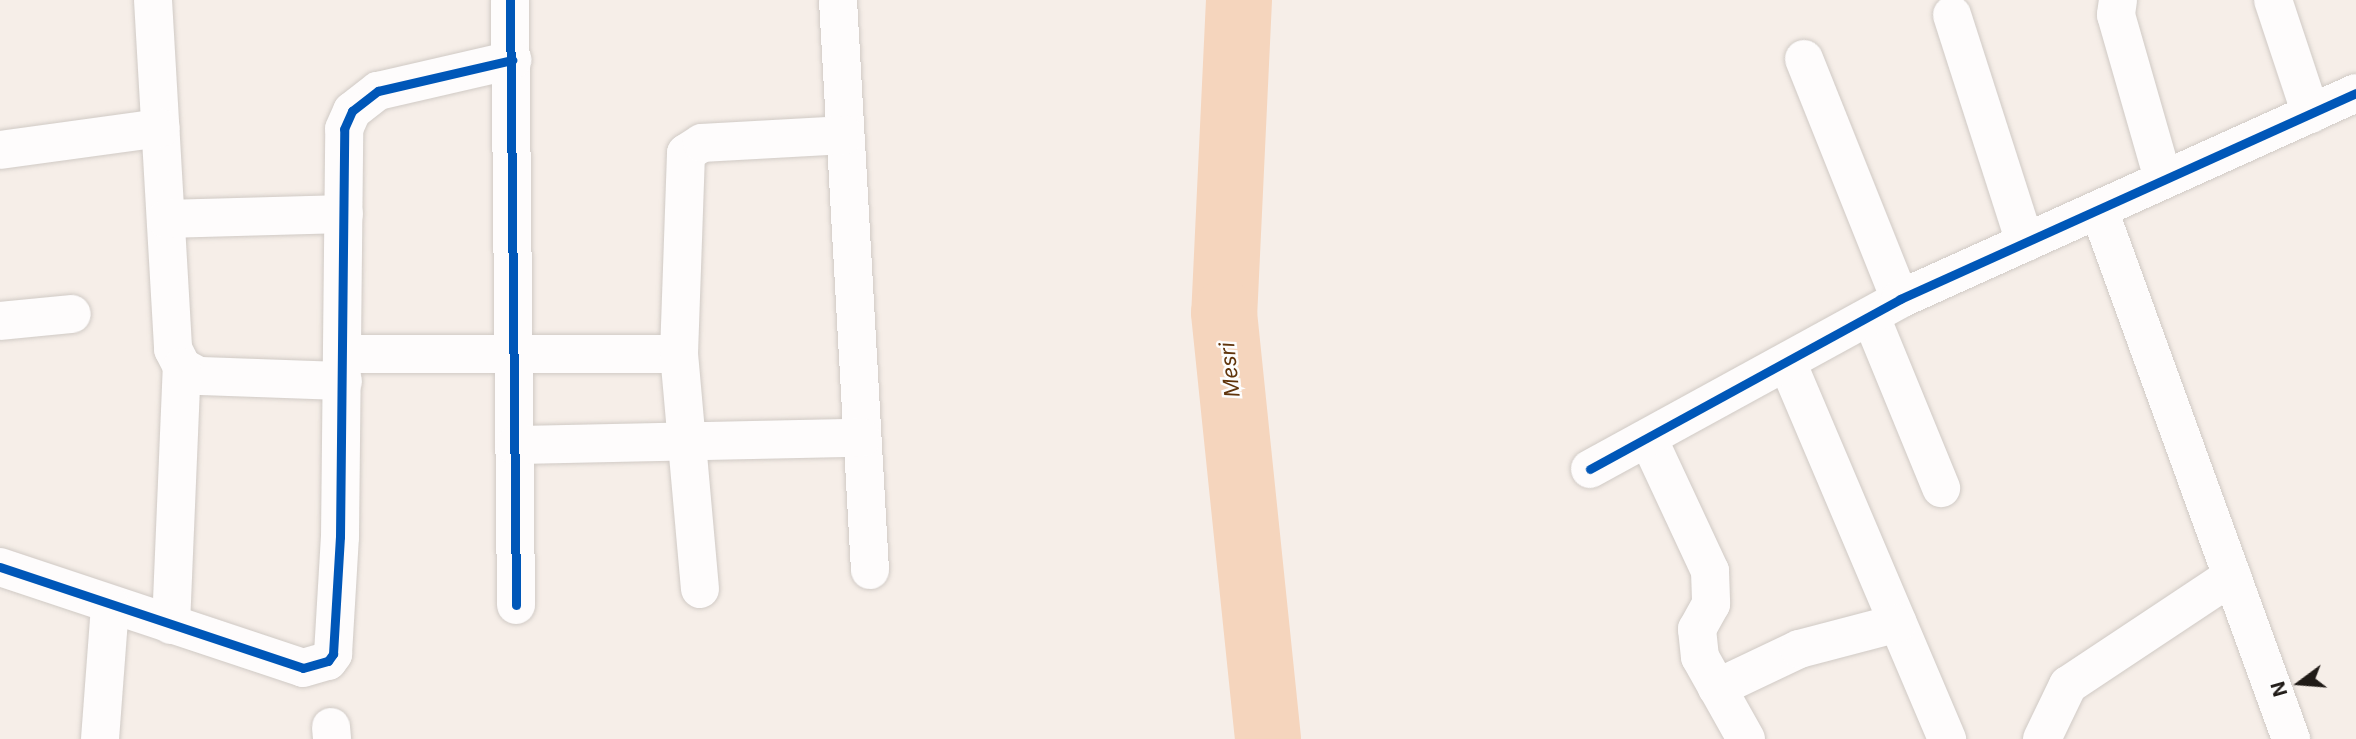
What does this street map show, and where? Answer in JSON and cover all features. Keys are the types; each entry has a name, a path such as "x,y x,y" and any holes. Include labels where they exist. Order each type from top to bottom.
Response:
{"street":[{"path":"153,0 173,349 182,367 171,625"},
{"path":"510,0 516,605"},
{"path":"838,0 870,570"},
{"path":"2118,0 2118,24 2163,179"},
{"path":"2273,0 2311,114"},
{"path":"1952,15 2025,243"},
{"path":"1804,59 1941,488"},
{"path":"0,567 303,668 328,661 333,654 340,537 344,368 344,129 352,111 364,98 512,60"},
{"path":"1590,469 1885,308 2356,93"},
{"path":"0,150 161,128"},
{"path":"701,589 679,354 686,153 702,143 845,135"},
{"path":"2099,210 2291,739"},
{"path":"166,219 344,214"},
{"path":"0,321 72,314"},
{"path":"182,367 199,376 515,354 679,354"},
{"path":"1787,362 1947,739"},
{"path":"515,445 862,438"},
{"path":"1648,438 1710,571 1711,604 1697,629 1696,642 1717,688 1746,739"},
{"path":"2042,739 2068,685 2232,576"},
{"path":"100,739 110,605"},
{"path":"1717,688 1791,651 1898,623"}],"waterway":[{"name":"Mesri","path":"1239,0 1224,313 1268,739"}],"cycle path":[{"path":"510,0 516,605"},
{"path":"0,567 303,668 328,661 333,654 340,537 344,129 352,111 378,91 512,60"},
{"path":"1590,469 1900,299 2356,93"}]}
